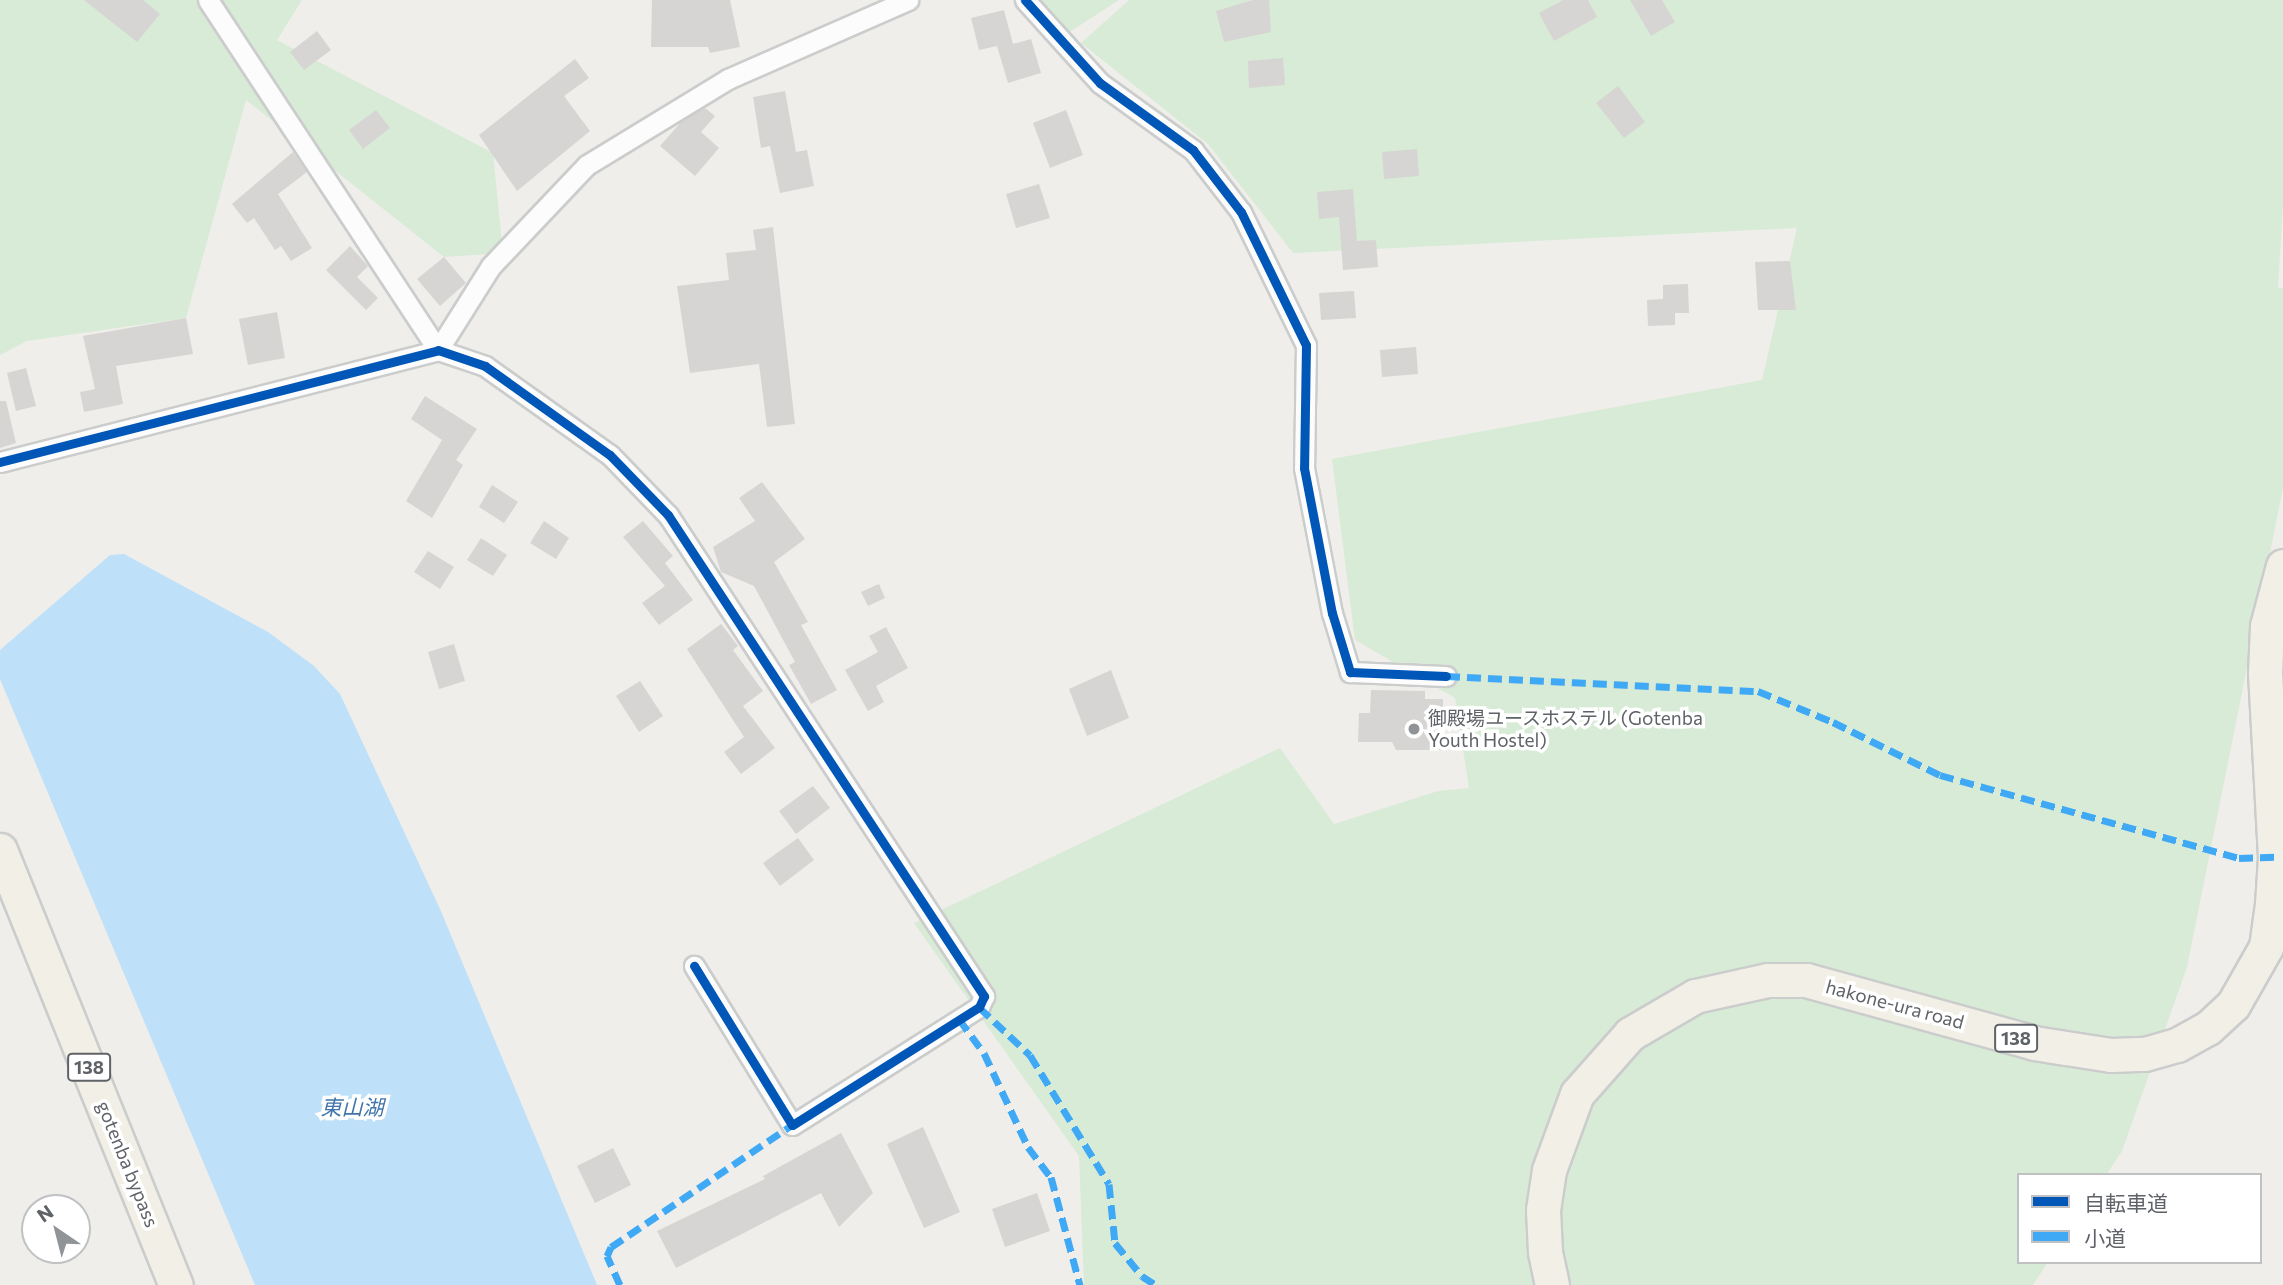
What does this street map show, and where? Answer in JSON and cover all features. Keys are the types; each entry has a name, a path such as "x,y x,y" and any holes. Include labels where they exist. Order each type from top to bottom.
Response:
{"highway":[{"name":"hakone-ura road","path":"1552,1285 1545,1252 1544,1210 1549,1170 1577,1094 1630,1034 1695,996 1768,980 1805,981 2034,1043 2111,1055 2145,1054 2178,1045 2208,1028 2233,1005 2266,947 2272,904 2275,857 2265,674 2267,626 2283,566"},
{"name":"gotenba bypass","path":"0,849 176,1285"}],"street":[{"path":"208,0 438,350"},
{"path":"438,350 491,265 587,165 728,79 908,0"},
{"path":"1026,0 1100,83 1193,150 1241,212 1306,345 1304,468 1332,613 1350,672 1446,676"},
{"path":"0,462 438,350 485,366 598,447 668,515 984,996 979,1007 792,1125 694,967"}],"green space":[{"path":"0,0 302,0 277,40 493,153 503,253 444,257 246,100 186,318 27,341 0,355"},
{"path":"1023,0 1119,0 1068,33"},
{"path":"1129,0 2283,0 2283,205 2278,288 2283,288 2283,488 2187,967 2122,1151 2107,1173 2017,1173 2017,1264 2047,1264 2033,1285 1084,1285 1079,1156 914,923 1280,748 1334,824 1438,791 1469,788 1455,698 1355,640 1332,459 1762,380 1797,228 1293,253 1208,144 1081,43"}],"water":[{"name":"東山湖","path":"124,554 268,632 314,666 340,694 440,909 597,1285 255,1285 0,679 0,650 110,555"}],"building":[{"path":"84,0 143,0 160,14 137,42"},
{"path":"652,0 730,0 740,47 710,53 708,47 651,47"},
{"path":"1253,0 1269,0 1271,32 1224,42 1216,11"},
{"path":"1563,0 1588,0 1597,17 1554,41 1539,13"},
{"path":"1630,0 1662,0 1675,22 1651,36"},
{"path":"1004,10 1013,44 1031,39 1041,73 1008,83 997,46 979,50 971,18"},
{"path":"317,31 331,50 304,70 290,52"},
{"path":"1283,58 1285,85 1249,88 1248,61"},
{"path":"575,59 589,78 564,96 590,131 517,191 479,135"},
{"path":"1618,86 1645,122 1624,138 1596,103"},
{"path":"785,91 796,152 807,150 814,186 780,193 770,146 761,148 753,97"},
{"path":"705,108 715,116 701,132 719,148 695,176 660,146 682,121"},
{"path":"376,110 390,128 363,149 349,130"},
{"path":"1066,110 1083,155 1050,168 1033,123"},
{"path":"1417,149 1419,176 1384,179 1382,152"},
{"path":"293,152 307,172 278,194 312,248 291,261 281,246 275,250 254,218 247,223 232,204"},
{"path":"1039,184 1050,218 1016,228 1006,194"},
{"path":"1353,189 1357,241 1376,240 1378,267 1343,270 1339,217 1319,219 1317,192"},
{"path":"773,227 795,424 767,427 759,364 690,373 677,286 729,280 726,253 756,250 753,230"},
{"path":"350,246 368,266 357,277 378,298 366,310 326,270"},
{"path":"444,257 466,283 440,306 417,279"},
{"path":"1790,261 1796,310 1758,310 1755,262"},
{"path":"1688,284 1689,313 1675,313 1675,325 1648,326 1647,300 1663,299 1663,285"},
{"path":"1354,291 1356,318 1321,320 1319,293"},
{"path":"277,312 285,358 248,365 239,319"},
{"path":"186,318 193,354 116,366 123,404 84,412 80,392 95,389 83,336"},
{"path":"1416,347 1418,374 1382,377 1380,350"},
{"path":"26,368 36,406 16,411 7,373"},
{"path":"425,396 477,429 456,460 463,465 432,518 406,501 442,440 411,419"},
{"path":"0,401 6,401 16,443 0,448"},
{"path":"762,482 805,539 774,562 808,622 801,625 837,690 811,704 789,665 795,662 754,586 721,572 713,547 755,521 739,498"},
{"path":"492,485 518,502 504,523 479,507"},
{"path":"544,521 569,538 556,559 530,543"},
{"path":"643,521 673,556 665,563 693,600 659,625 642,603 665,586 623,537"},
{"path":"481,538 507,555 493,576 467,560"},
{"path":"428,551 454,567 440,589 414,572"},
{"path":"879,584 885,598 868,606 861,592"},
{"path":"721,624 738,646 733,650 763,691 743,706 775,748 741,774 724,752 744,737 687,649"},
{"path":"886,627 908,668 876,686 884,702 868,711 845,670 878,652 869,636"},
{"path":"454,644 465,681 439,689 428,652"},
{"path":"1111,670 1129,718 1087,736 1069,689"},
{"path":"640,681 663,716 639,732 616,696"},
{"path":"1371,690 1425,691 1425,699 1443,699 1443,750 1396,750 1392,742 1358,742 1359,713 1370,713"},
{"path":"813,786 830,808 796,834 779,811"},
{"path":"798,838 814,860 780,886 763,863"},
{"path":"923,1127 960,1212 924,1228 887,1144"},
{"path":"841,1133 873,1193 839,1227 821,1193 676,1268 657,1231 765,1179 763,1176"},
{"path":"613,1148 631,1185 595,1203 577,1166"},
{"path":"1037,1193 1050,1231 1005,1247 992,1209"}],"marked path":[{"path":"1446,676 1758,691 1833,722 1940,775 2239,858 2275,857"},
{"path":"979,1007 1030,1055 1109,1184 1115,1243 1142,1276 1156,1285"},
{"path":"959,1019 984,1053 1028,1147 1051,1177 1080,1285"},
{"path":"620,1285 607,1256 611,1247 792,1125"}],"cycle path":[{"path":"1025,0 1100,83 1193,150 1241,212 1306,345 1304,468 1332,613 1350,672 1446,676"},
{"path":"0,462 438,350 485,366 610,455 668,515 984,996 979,1007 792,1125 694,966"}],"place":[{"name":"御殿場ユースホステル (Gotenba Youth Hostel)","path":"1414,729"}]}
